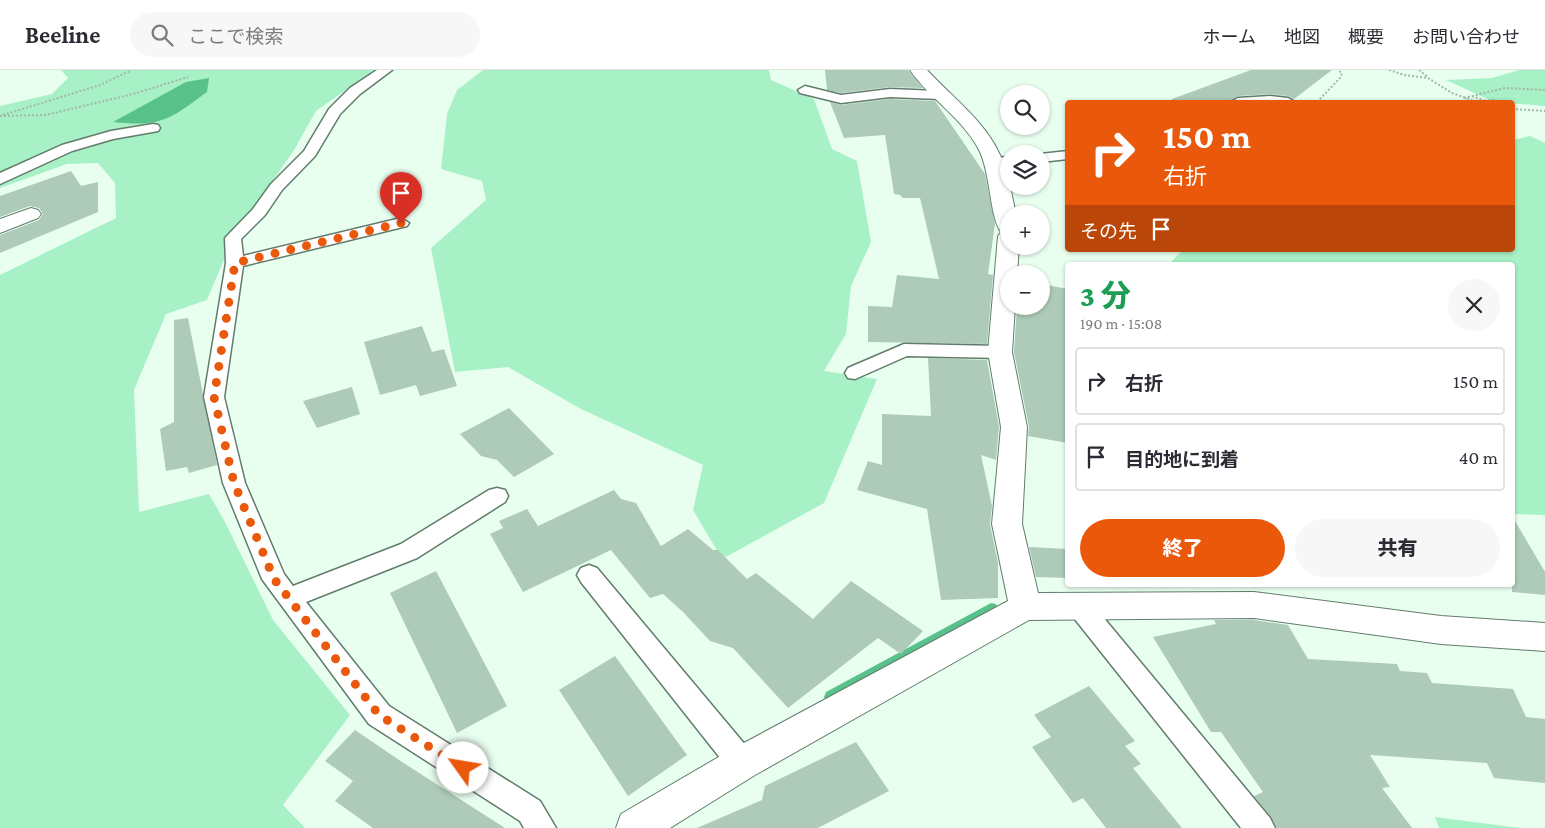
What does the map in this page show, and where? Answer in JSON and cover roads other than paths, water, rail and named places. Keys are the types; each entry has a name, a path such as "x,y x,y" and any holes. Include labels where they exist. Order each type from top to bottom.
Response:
{"street":[{"path":"918,70 958,112 1000,161"},
{"path":"0,227 31,214"},
{"path":"1008,255 1000,352 1014,427 1007,524 1025,607"},
{"path":"635,828 742,763 1025,607 1254,605 1440,630 1545,637"}],"lane":[{"path":"386,70 355,91 334,112 310,153 276,187 259,212 233,238 235,263 214,397 234,483 274,579 379,715 530,811 542,828"},
{"path":"805,90 841,100 890,93 939,94"},
{"path":"0,179 67,148 111,135 152,128"},
{"path":"1050,157 1065,155"},
{"path":"235,263 401,223"},
{"path":"855,374 904,350 1000,352"},
{"path":"289,598 409,550 498,496"},
{"path":"590,575 742,763"},
{"path":"1080,606 1260,828"}],"waterway":[{"path":"831,697 991,608"}]}
